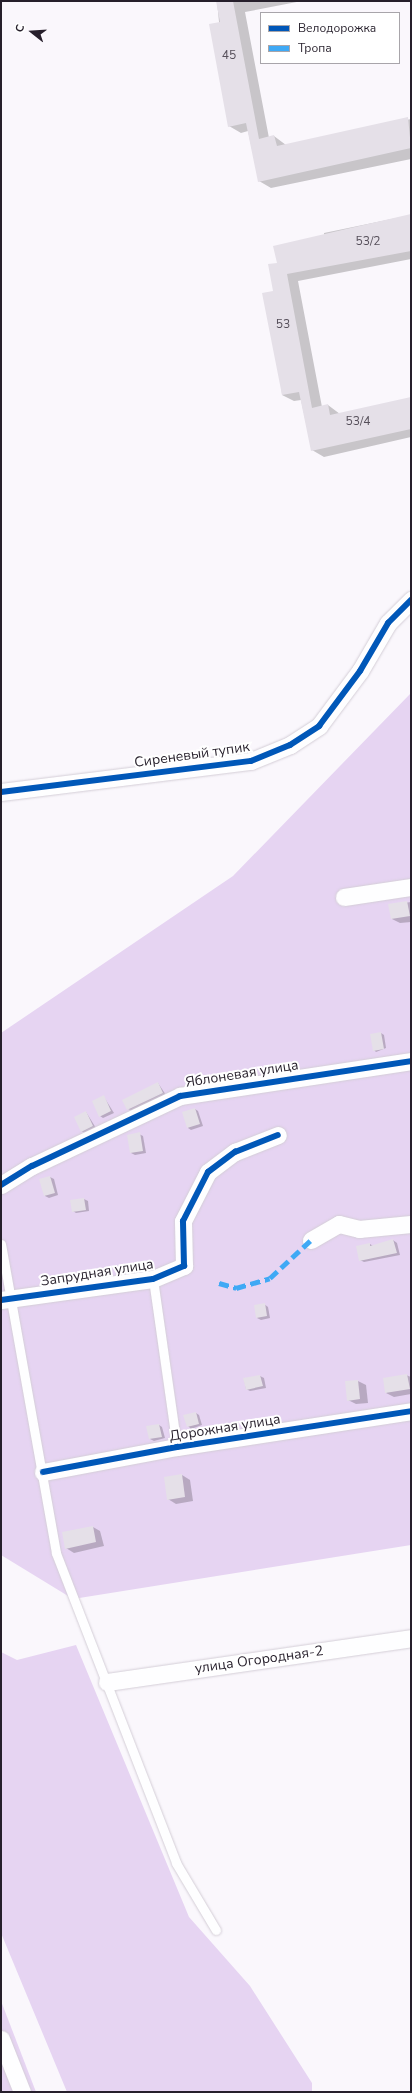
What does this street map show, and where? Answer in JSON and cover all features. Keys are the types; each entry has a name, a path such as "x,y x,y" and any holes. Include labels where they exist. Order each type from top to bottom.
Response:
{"street":[{"name":"Сиреневый тупик","path":"1,792 251,761 290,745 320,726 360,671 388,623 411,600"},
{"path":"344,897 411,887"},
{"name":"Яблоневая улица","path":"1,1185 32,1166 180,1096 411,1062"},
{"name":"Запрудная улица","path":"6,1299 153,1279 184,1266 183,1221 208,1172 235,1152 278,1135"},
{"path":"311,1240 339,1224 359,1229 411,1224"},
{"name":"Дорожная улица","path":"43,1472 177,1447 411,1411"},
{"name":"улица Огородная-2","path":"107,1682 411,1638"},
{"path":"1,2039 22,2092"}],"lane":[{"path":"1,1244 6,1299 43,1472 56,1553 176,1864 216,1930"},
{"path":"153,1279 177,1447"}],"shaded area":[{"path":"411,693 411,1545 73,1599 1,1555 1,1033 233,876"},
{"path":"76,1645 189,1917 250,1986 312,2083 312,2092 67,2092 1,1933 1,1652 17,1660"},
{"path":"1,2001 36,2092 1,2092"}],"building":[{"path":"216,1 233,1 259,139 274,135 277,146 408,117 411,148 258,182 246,123 228,127 209,24 220,22"},
{"path":"411,214 411,251 287,274 312,408 328,404 330,415 411,397 411,429 311,451 299,392 282,395 262,293 273,291 268,264 277,263 273,246"},
{"path":"407,901 410,916 391,919 388,904"},
{"path":"381,1032 384,1049 373,1051 370,1034"},
{"path":"158,1082 163,1093 127,1110 122,1100"},
{"path":"104,1095 111,1111 99,1117 92,1101"},
{"path":"195,1108 200,1124 187,1128 182,1112"},
{"path":"86,1111 93,1126 81,1132 74,1117"},
{"path":"140,1132 143,1151 130,1153 127,1135"},
{"path":"50,1176 55,1193 44,1196 39,1179"},
{"path":"84,1198 86,1210 72,1212 70,1200"},
{"path":"393,1239 397,1253 359,1261 356,1246 370,1243 370,1246"},
{"path":"265,1303 267,1316 256,1318 254,1305"},
{"path":"407,1374 410,1389 385,1393 383,1378"},
{"path":"260,1375 263,1386 246,1390 243,1378"},
{"path":"358,1380 360,1399 347,1401 345,1381"},
{"path":"196,1412 199,1424 187,1427 183,1415"},
{"path":"159,1424 162,1437 149,1439 146,1426"},
{"path":"182,1474 185,1497 167,1500 164,1477"},
{"path":"93,1526 96,1542 65,1549 62,1532"}],"marked path":[{"path":"219,1283 236,1288 270,1278 311,1240"}],"cycle path":[{"path":"1,792 251,761 290,745 319,726 360,671 388,623 411,600"},
{"path":"1,1185 32,1166 180,1096 411,1061"},
{"path":"1,1300 153,1279 184,1266 183,1221 208,1172 235,1152 278,1135"},
{"path":"43,1472 177,1447 411,1411"}]}
